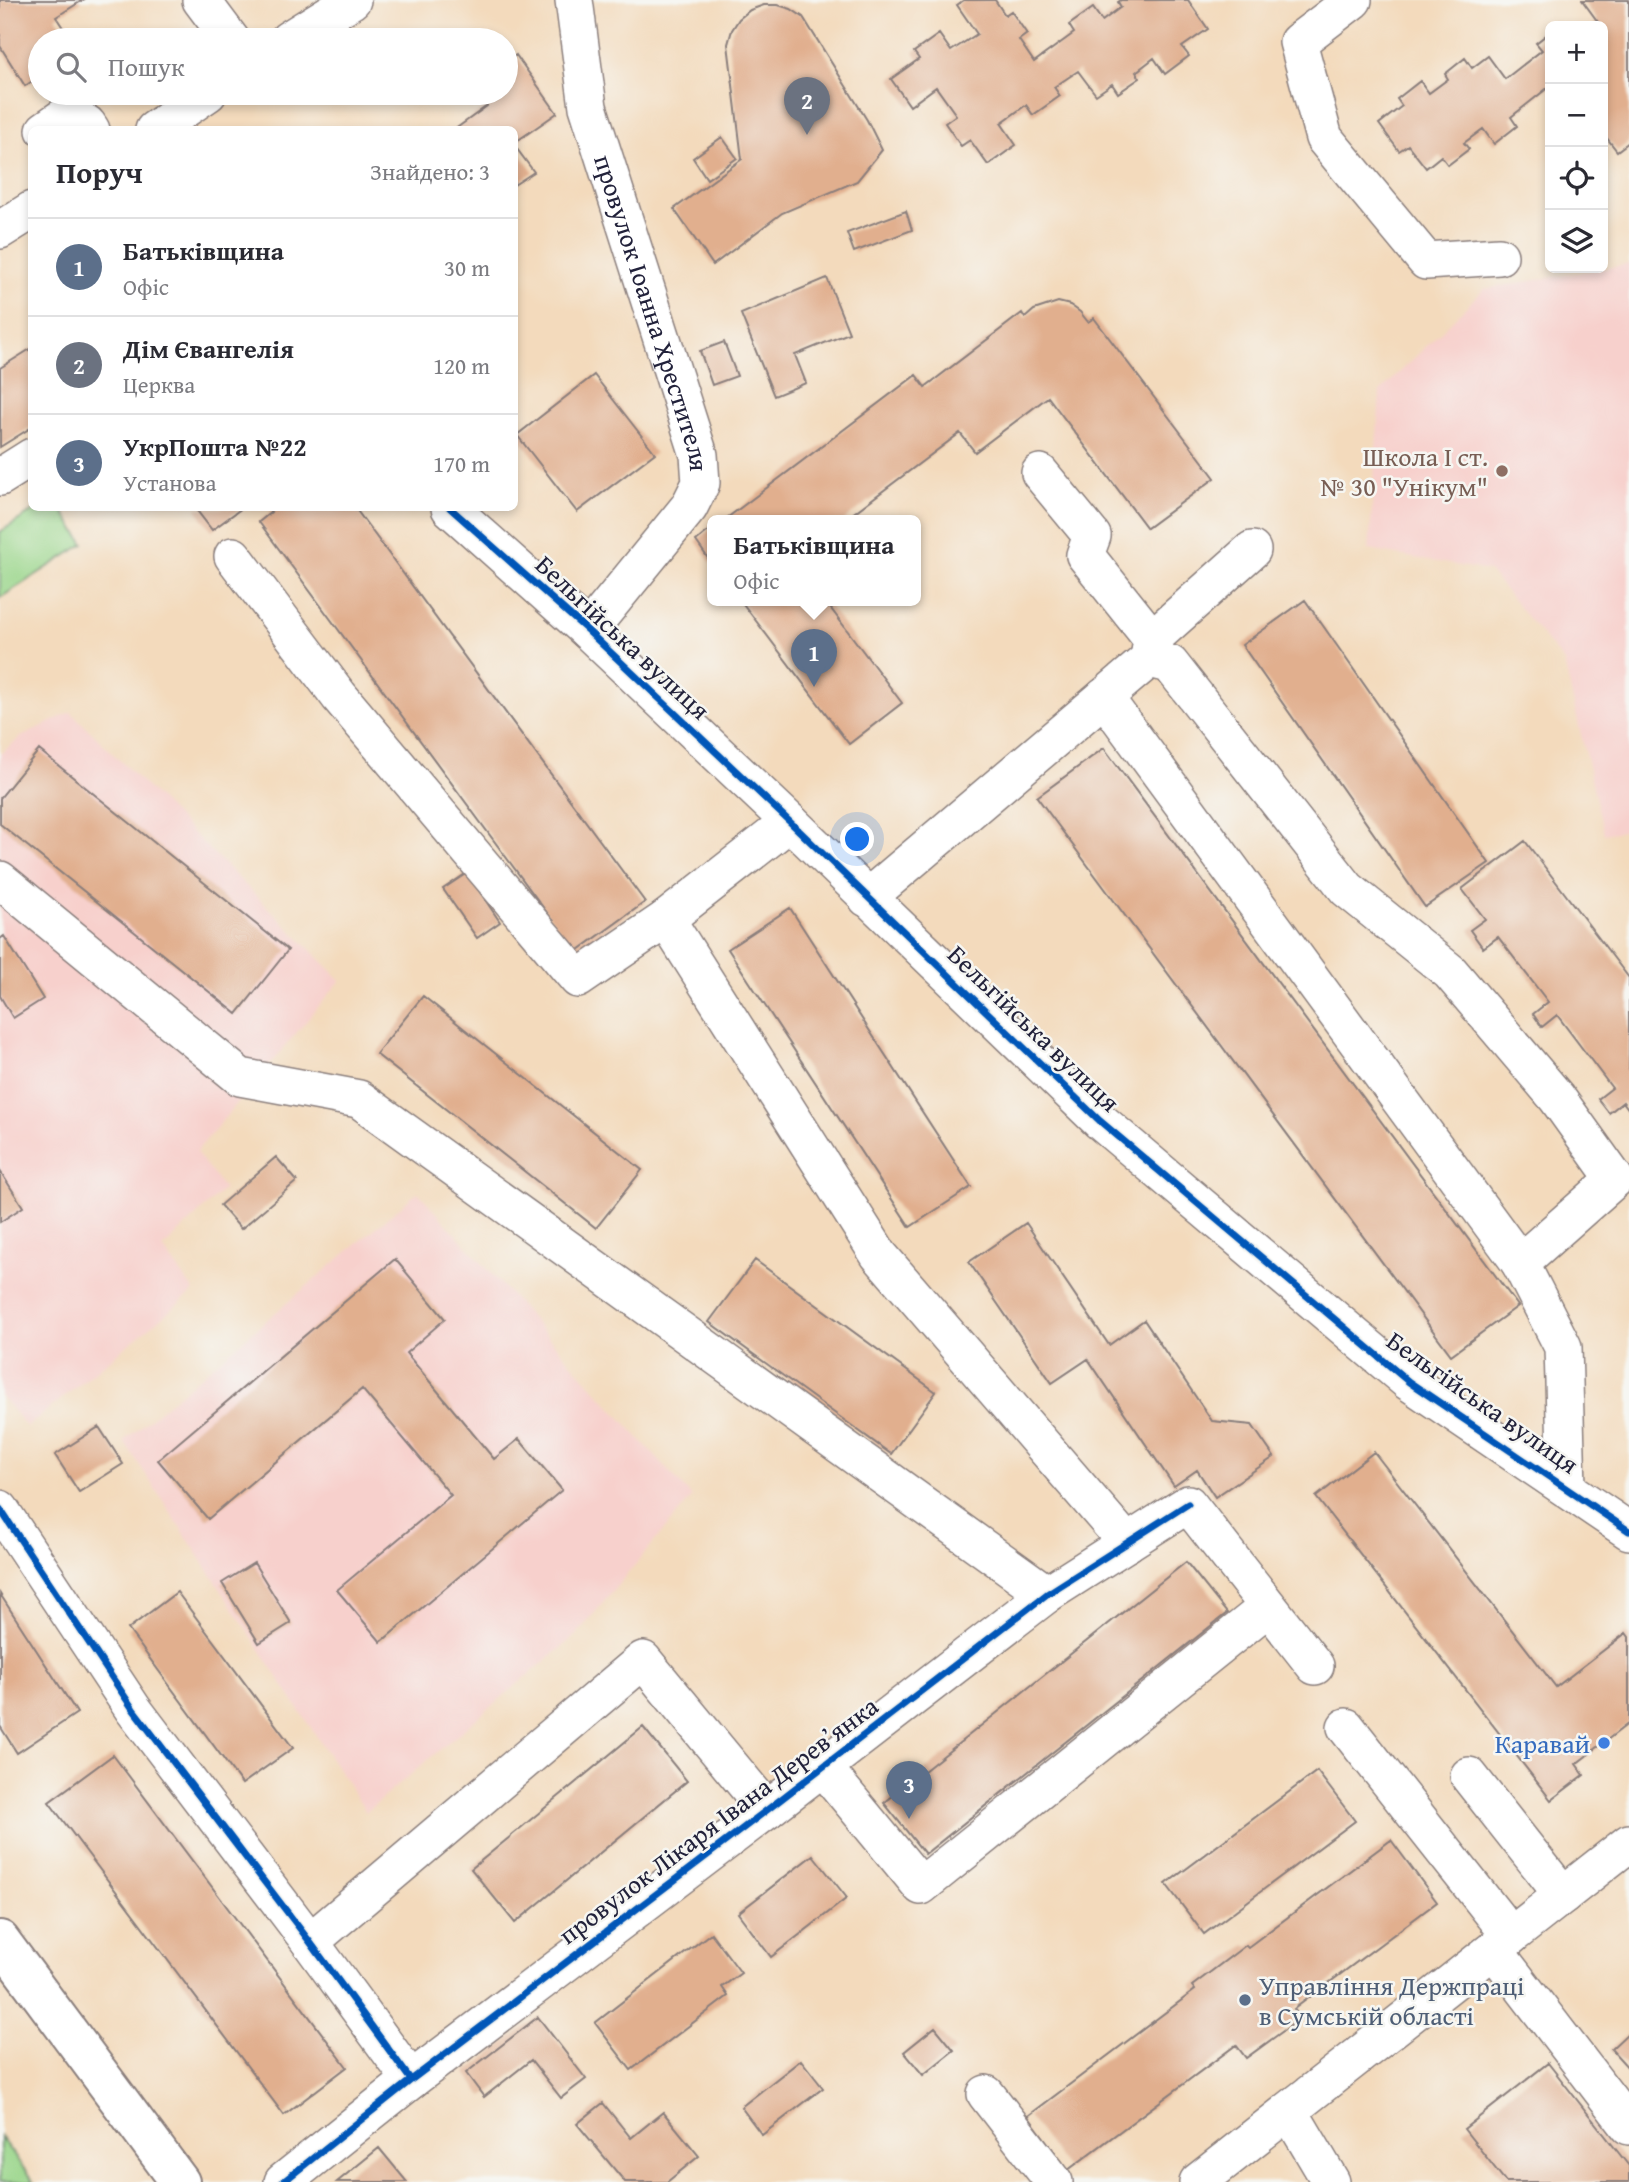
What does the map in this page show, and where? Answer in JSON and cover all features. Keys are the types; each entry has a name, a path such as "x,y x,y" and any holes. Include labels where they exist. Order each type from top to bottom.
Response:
{"main road":[{"path":"0,1940 180,2182"}],"street":[{"path":"201,0 221,28"},
{"path":"307,28 352,0"},
{"name":"провулок Іоанна Хрестителя","path":"574,0 588,107 699,455 701,483 689,507 588,631"},
{"path":"1353,0 1298,42 1324,138 1426,261 1499,256"},
{"path":"160,126 190,105"},
{"path":"49,126 68,114 88,126"},
{"path":"0,230 28,212"},
{"path":"0,477 28,460"},
{"path":"1040,472 1092,536 1085,555 1151,649 1170,664 1347,889 1450,972 1557,1098 1615,1179 1520,1263"},
{"name":"Бельгійська вулиця","path":"453,511 588,631 1100,1121 1409,1382 1629,1531"},
{"path":"867,898 1104,697 1252,550"},
{"path":"233,556 339,696 578,979 666,919 790,822"},
{"path":"1104,697 1520,1263 1563,1347 1567,1487"},
{"path":"0,880 240,1077 359,1100 1048,1594"},
{"path":"666,919 879,1255 1127,1543"},
{"name":"провулок Лікаря Івана Деревʼянка","path":"283,2182 411,2080 1048,1594 1188,1504 1268,1607"},
{"path":"0,1509 133,1709 411,2080"},
{"path":"823,1767 921,1885 1268,1607 1315,1666"},
{"path":"310,1942 643,1660 767,1810"},
{"path":"1346,1727 1502,1943 1629,2126"},
{"path":"1469,1776 1563,1895"},
{"path":"1198,2182 1629,1843"},
{"path":"986,2094 1054,2182"},
{"path":"1289,2111 1331,2182"}],"shaded area":[{"name":"Школа І ст. № 30 \"Унікум\"","path":"1629,264 1629,830 1604,834 1564,662 1489,571 1369,550 1380,392 1484,289 1577,273 1608,273 1608,268"},
{"path":"71,712 341,980 196,1152 224,1189 163,1248 194,1291 27,1427 0,1395 0,754 21,737"},
{"path":"418,1192 692,1497 576,1635 366,1812 124,1441"}],"green space":[{"path":"33,511 63,511 84,544 0,598 0,532"},
{"path":"0,2137 34,2182 0,2182"}],"building":[{"path":"0,0 83,0 56,17 63,28 28,28 28,84 25,86 0,46"},
{"path":"964,0 995,0 1005,15 1011,11 1027,34 1019,40 1034,62 1074,33 1069,25 1093,8 1102,21 1121,7 1118,2 1121,0 1188,0 1208,29 1182,47 1189,56 1165,74 1154,58 1136,72 1140,78 1118,93 1112,84 1096,95 1078,71 1054,87 1060,96 1033,115 1026,105 1001,123 1016,145 988,165 970,140 961,146 945,123 956,115 936,87 910,106 891,79 919,59 914,52 939,34 951,51 977,34 957,5"},
{"path":"1582,0 1629,0 1629,142 1617,151 1608,139 1608,21 1597,21"},
{"path":"764,5 791,9 803,17 867,120 882,150 857,181 782,213 713,265 674,209 742,159 728,44 739,19 750,10"},
{"path":"1545,36 1545,90 1511,117 1517,126 1494,144 1483,129 1464,143 1469,149 1448,165 1441,156 1426,168 1408,145 1399,151 1379,124 1402,106 1397,99 1420,81 1429,93 1448,79 1445,74 1465,58 1472,68 1488,56 1505,79 1542,50 1536,43"},
{"path":"518,58 557,113 518,140 518,126 460,126 487,106 518,105"},
{"path":"722,137 737,158 707,179 693,158"},
{"path":"518,150 534,172 518,182"},
{"path":"906,211 912,230 854,252 847,233"},
{"path":"827,278 849,333 795,355 806,383 774,396 741,314"},
{"path":"1058,302 1070,305 1088,322 1094,318 1215,478 1147,528 1048,397 975,452 960,433 851,515 731,515 916,375 925,387 1022,313 1025,318 1034,310"},
{"path":"724,342 737,376 712,385 700,351"},
{"path":"28,350 28,430 0,447 0,368"},
{"path":"594,375 655,453 577,512 518,434"},
{"path":"197,511 238,511 212,530"},
{"path":"357,511 645,902 576,952 259,522 271,512"},
{"path":"707,532 707,557 696,541"},
{"path":"1305,600 1489,863 1425,907 1242,645"},
{"path":"745,606 829,606 902,703 849,744"},
{"path":"1104,748 1518,1306 1451,1355 1037,797"},
{"path":"39,750 288,950 237,1014 0,824 0,798"},
{"path":"1525,841 1629,978 1629,1110 1623,1102 1609,1113 1598,1099 1612,1088 1557,1015 1542,1027 1533,1014 1548,1002 1498,937 1483,948 1470,930 1485,919 1462,889"},
{"path":"467,873 500,922 477,938 443,889"},
{"path":"790,908 971,1187 910,1227 728,949"},
{"path":"4,936 43,999 13,1018 0,996 0,939"},
{"path":"423,996 642,1170 596,1228 376,1054"},
{"path":"276,1157 297,1181 241,1229 220,1205"},
{"path":"0,1171 23,1207 0,1222"},
{"path":"1026,1223 1109,1345 1144,1320 1212,1421 1252,1425 1274,1457 1215,1497 1197,1470 1174,1486 1088,1359 1052,1383 969,1262"},
{"path":"395,1259 445,1319 406,1353 494,1459 519,1439 562,1490 381,1642 337,1590 451,1495 362,1389 208,1519 158,1460"},
{"path":"755,1260 936,1392 891,1454 709,1322"},
{"path":"99,1427 123,1464 79,1492 55,1455"},
{"path":"1374,1452 1556,1687 1626,1633 1629,1637 1629,1723 1576,1764 1584,1775 1551,1800 1316,1497"},
{"path":"1186,1562 1227,1613 925,1854 884,1803"},
{"path":"254,1563 291,1623 259,1643 222,1583"},
{"path":"177,1592 293,1748 242,1784 128,1629"},
{"path":"0,1594 77,1713 17,1753 0,1726"},
{"path":"643,1727 687,1781 515,1923 471,1869"},
{"path":"113,1755 347,2067 284,2115 49,1802"},
{"path":"1317,1771 1355,1821 1204,1934 1166,1884"},
{"name":"Управління Держпраці в Сумській області","path":"1391,1840 1437,1902 1294,2009 1301,2018 1246,2058 1236,2045 1068,2170 1028,2116 1195,1990 1192,1986"},
{"path":"813,1855 847,1898 771,1957 738,1913"},
{"path":"711,1933 741,1973 722,1987 728,1996 631,2070 595,2023"},
{"path":"538,2017 586,2079 561,2098 531,2060 484,2097 466,2073"},
{"path":"935,2027 954,2050 923,2075 904,2052"},
{"path":"1629,2032 1629,2069 1611,2049"},
{"path":"801,2060 823,2088 762,2135 741,2107"},
{"path":"1548,2063 1629,2166 1629,2182 1506,2182 1464,2129"},
{"path":"603,2103 631,2138 663,2112 699,2156 667,2182 625,2182 577,2124"},
{"path":"379,2148 407,2182 337,2182"}],"cycle path":[{"path":"453,511 588,631 1100,1121 1409,1382 1629,1531"},
{"path":"283,2182 411,2080 1047,1594 1188,1504"},
{"path":"0,1509 133,1709 411,2080"}],"place":[{"name":"Дім Євангелія","path":"807,135"},
{"name":"Школа І ст. № 30 \"Унікум\"","path":"1502,471"},
{"name":"Батьківщина","path":"814,687"},
{"name":"Каравай","path":"1604,1743"},
{"name":"УкрПошта №22","path":"909,1819"},
{"name":"Управління Держпраці в Сумській області","path":"1245,2000"}]}
